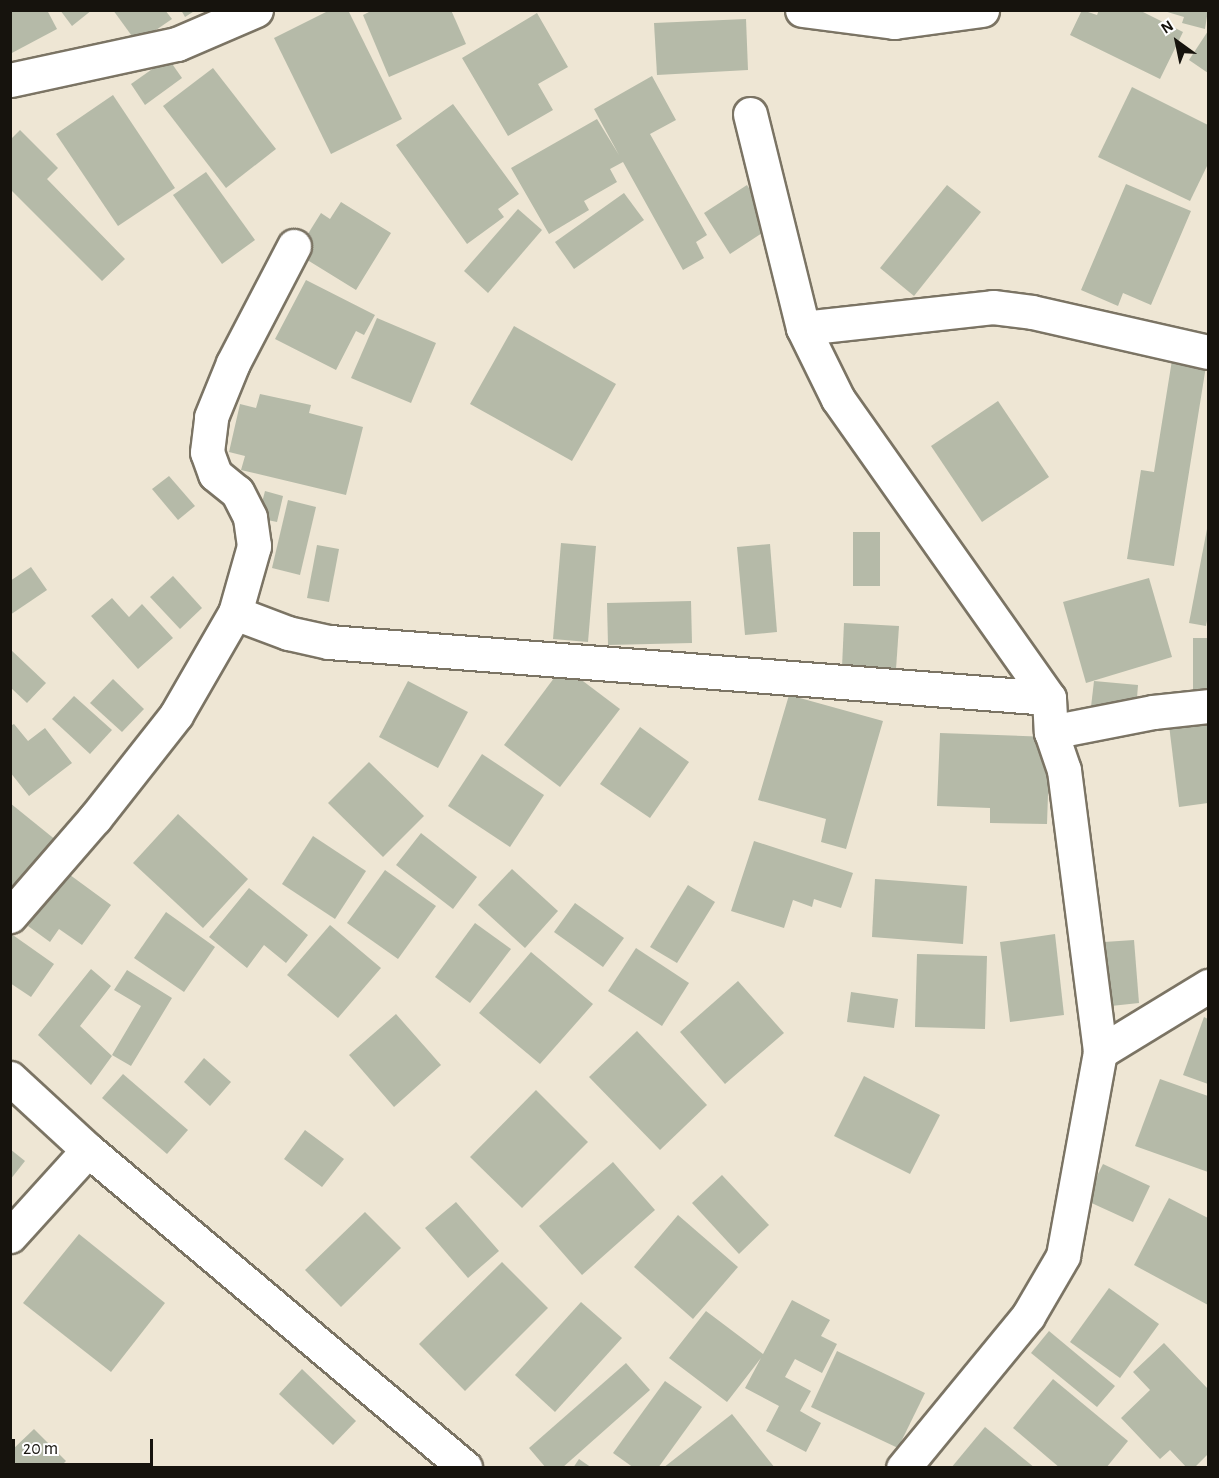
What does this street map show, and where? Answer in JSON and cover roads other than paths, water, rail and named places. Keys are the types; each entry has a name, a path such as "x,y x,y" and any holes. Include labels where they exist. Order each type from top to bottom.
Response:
{"street":[{"path":"10,80 177,44 256,10"},
{"path":"802,10 894,22 982,10"},
{"path":"750,114 803,328 838,399 1049,698 1051,732 1064,770 1100,1052 1063,1256 1028,1316 903,1467"},
{"path":"10,916 95,818 176,715 235,613 254,546 250,517 237,492 215,474 207,452 211,417 233,363 294,246"},
{"path":"803,328 993,308 1032,312 1209,352"},
{"path":"235,613 288,633 329,642 1049,698"},
{"path":"1051,732 1154,712 1209,706"},
{"path":"1100,1052 1209,986"},
{"path":"10,1078 88,1150 465,1467"},
{"path":"10,1236 88,1150"}]}
